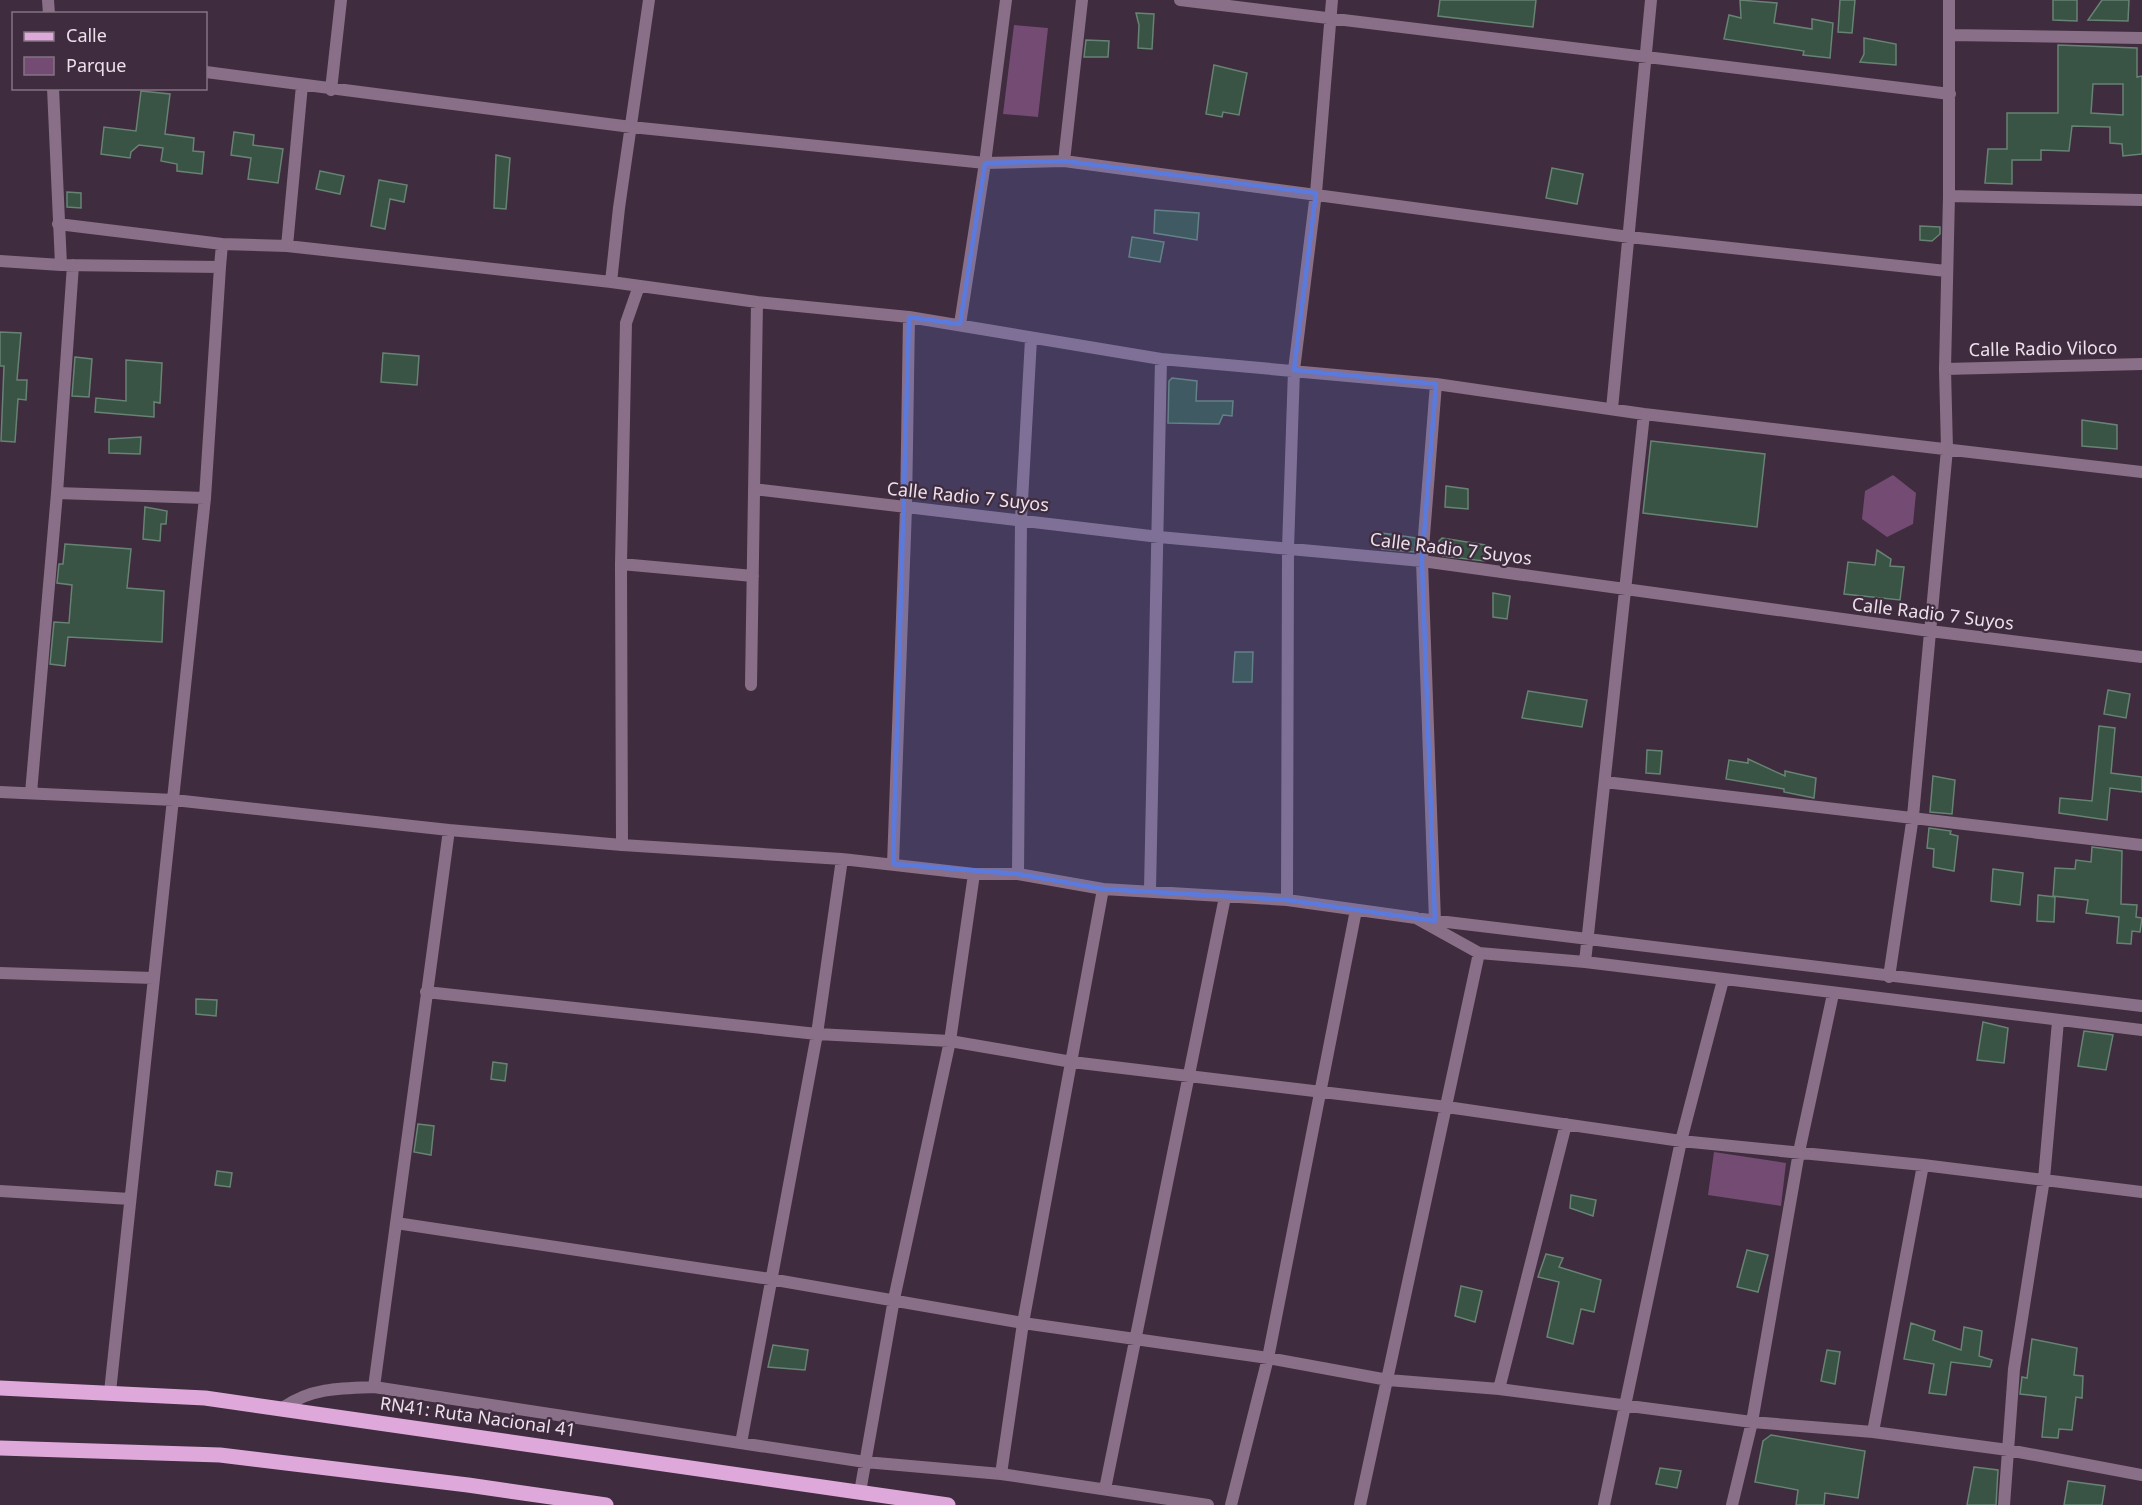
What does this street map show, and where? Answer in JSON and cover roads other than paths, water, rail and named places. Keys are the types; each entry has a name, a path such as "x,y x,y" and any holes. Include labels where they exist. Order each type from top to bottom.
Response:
{"main road":[{"name":"RN41: Ruta Nacional 41","path":"0,1388 205,1398 284,1407 948,1505"},
{"path":"0,1448 220,1455 468,1485 606,1505"}],"street":[{"path":"331,90 341,0"},
{"path":"611,282 649,0"},
{"path":"960,324 985,163 1005,0"},
{"path":"1064,160 1082,0"},
{"path":"1180,0 1950,94"},
{"path":"1287,900 1288,548 1294,370 1316,194 1332,0"},
{"path":"1612,409 1651,0"},
{"path":"1889,977 1913,816 1947,449 1945,369 1949,196 1949,0"},
{"path":"1950,35 2142,38"},
{"path":"207,72 331,90 631,127 985,163 1064,160 1629,237 1946,271"},
{"path":"287,246 302,85"},
{"path":"31,793 57,493 67,265 58,224 53,90"},
{"path":"1949,196 2142,200"},
{"path":"58,224 222,244 287,246 611,282 757,302 909,317 1161,359 1436,384 1644,414 2142,472"},
{"path":"110,1392 205,498 222,244"},
{"path":"0,261 67,265 220,267"},
{"path":"622,845 621,564 626,323 639,286"},
{"path":"751,685 757,302"},
{"path":"893,864 906,508 909,317"},
{"path":"1018,874 1021,519 1031,339"},
{"path":"1150,890 1161,359"},
{"name":"Calle Radio Viloco","path":"1945,369 2142,364"},
{"path":"1435,921 1422,561 1436,384"},
{"path":"1584,962 1644,414"},
{"name":"Calle Radio 7 Suyos","path":"754,489 1159,537 1422,561 1930,631 2142,657"},
{"path":"57,493 205,498"},
{"path":"621,564 753,576"},
{"path":"1605,782 2142,844"},
{"path":"0,792 174,800 449,830 622,845 842,859 974,874 1018,874 1103,889 1150,890 1287,900 1435,921 2142,1006"},
{"path":"374,1387 449,830"},
{"path":"741,1443 817,1034 842,859"},
{"path":"860,1492 894,1299 950,1041 974,874"},
{"path":"1001,1474 1023,1323 1103,889"},
{"path":"1105,1489 1225,897"},
{"path":"1231,1505 1269,1358 1318,1092 1356,910"},
{"path":"1416,918 1479,952 1584,962 2142,1030"},
{"path":"1359,1505 1388,1380 1479,952"},
{"path":"0,973 153,978"},
{"path":"1604,1505 1627,1406 1681,1141 1723,980"},
{"path":"1918,1003 1920,981"},
{"path":"426,992 817,1034 950,1041 1071,1062 1447,1107 1681,1141 1923,1165 2142,1192"},
{"path":"1732,1505 1752,1422 1799,1152 1833,994"},
{"path":"2004,1505 2014,1369 2044,1179 2058,1021"},
{"path":"1498,1389 1566,1124"},
{"path":"1873,1432 1923,1165"},
{"path":"0,1191 130,1199"},
{"path":"396,1223 770,1279 1023,1323 1269,1358 1388,1380 1498,1389 1752,1422 1873,1432 2008,1450 2142,1475"},
{"path":"284,1407 300,1396 335,1388 374,1387 865,1462 1001,1474 1208,1505"}]}
